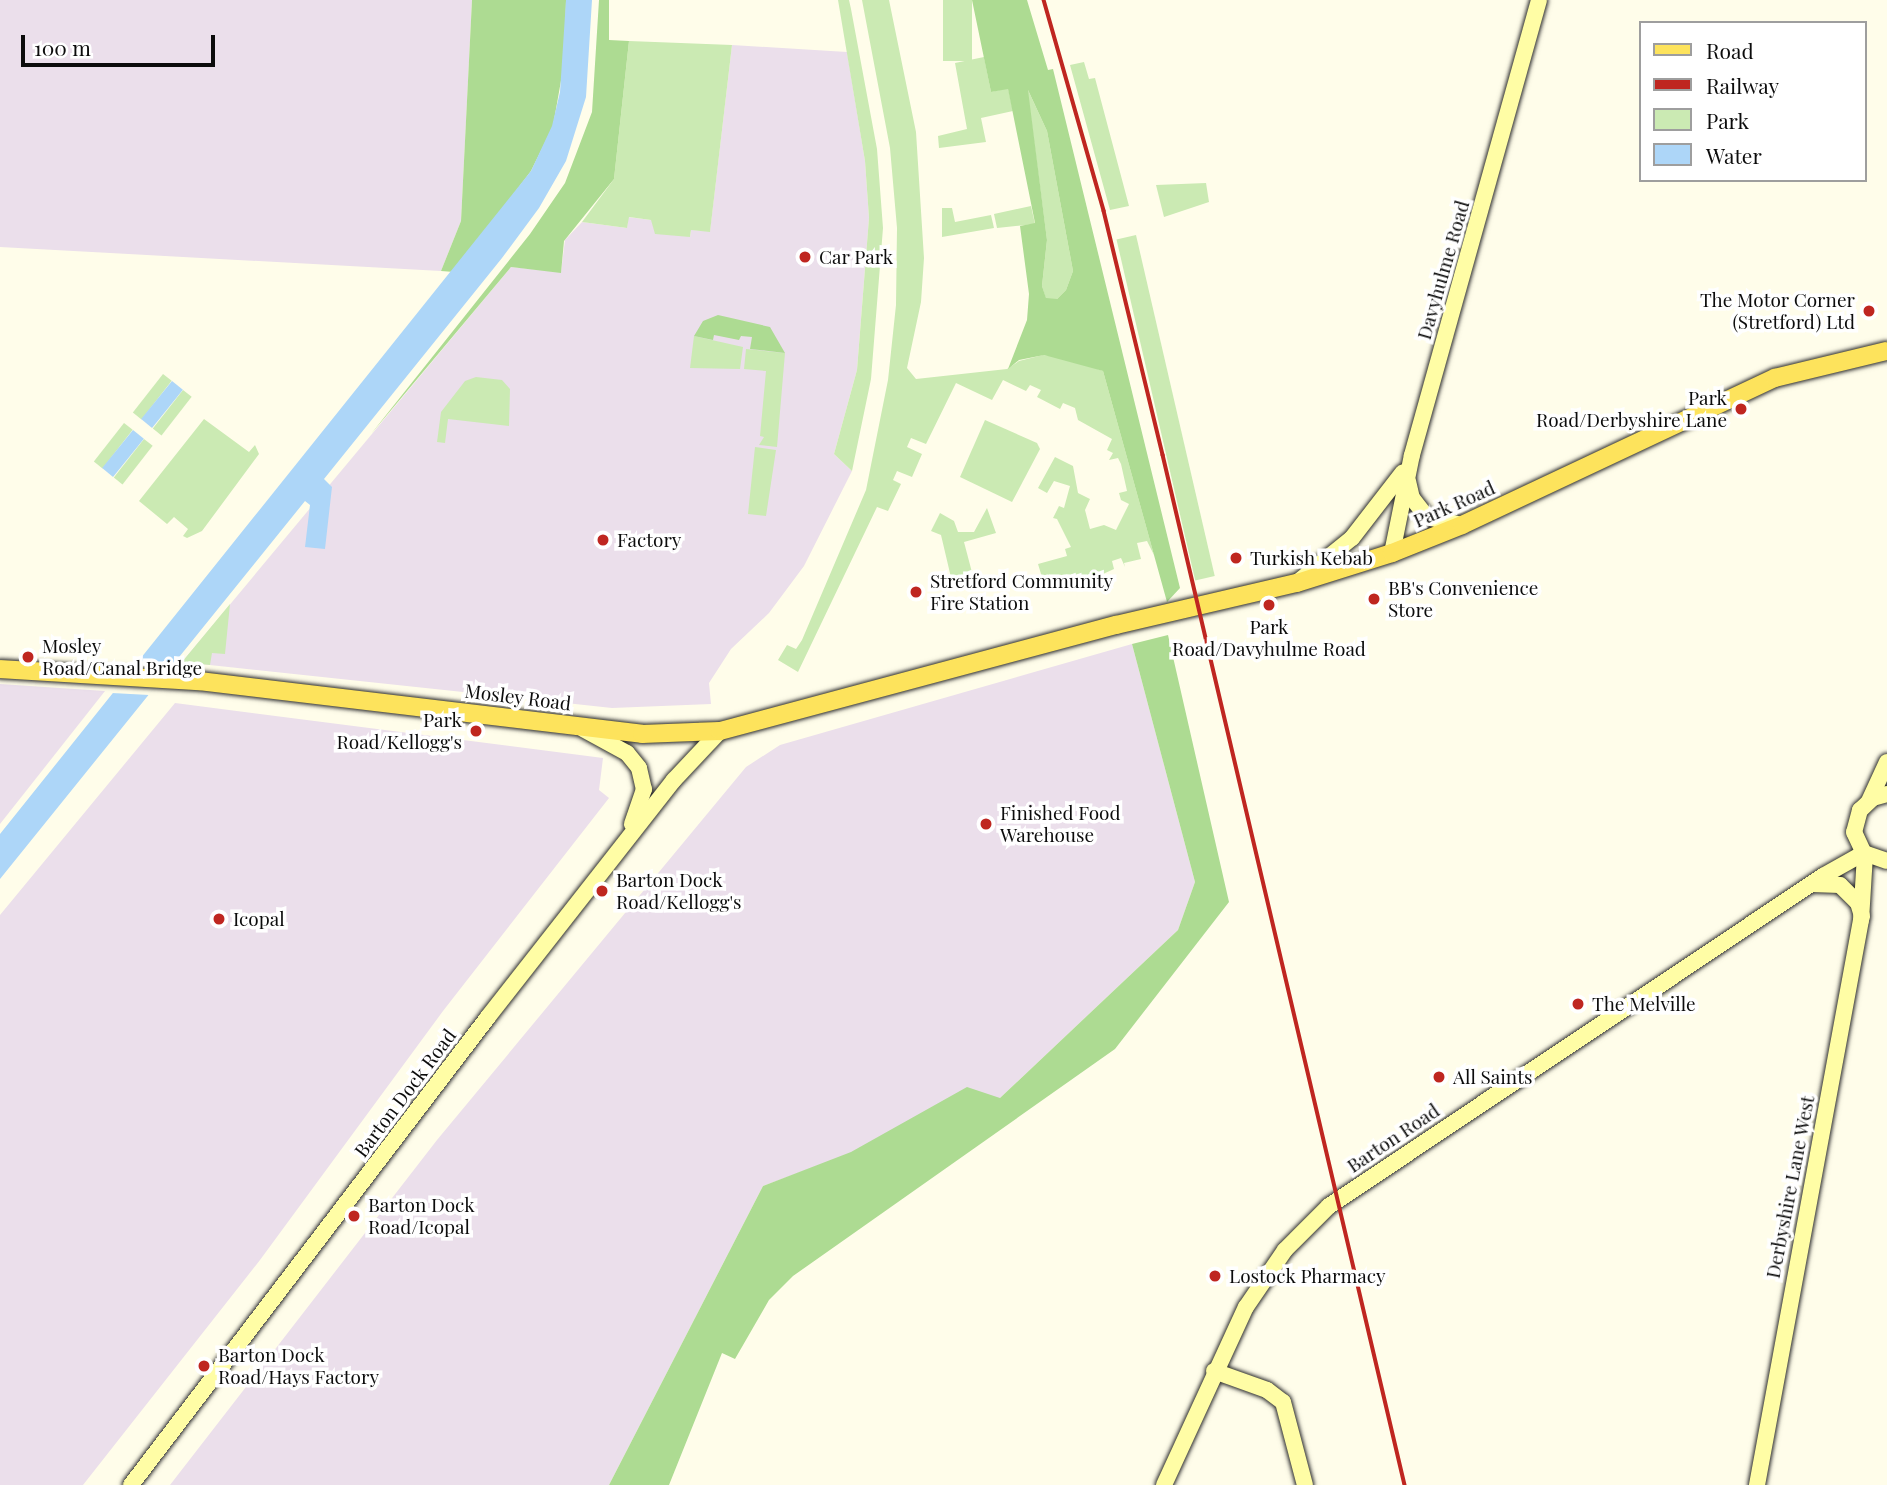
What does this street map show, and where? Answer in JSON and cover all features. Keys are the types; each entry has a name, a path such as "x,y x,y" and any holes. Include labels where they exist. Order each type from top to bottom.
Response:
{"main road":[{"name":"Park Road","path":"1021,652 1297,583 1392,553 1462,525 1775,378 1887,351"},
{"name":"Mosley Road","path":"0,669 180,680 653,734 720,731 1021,652"}],"street":[{"name":"Davyhulme Road","path":"1392,553 1412,455 1539,0"},
{"path":"1297,583 1352,538 1381,506 1412,455"},
{"path":"1407,478 1412,498 1427,517 1462,525"},
{"path":"577,726 627,753 642,776 643,797 623,845"},
{"name":"Barton Dock Road","path":"131,1485 623,845 720,731"},
{"name":"Barton Road","path":"1817,880 1854,836 1857,815 1869,801 1887,762"},
{"path":"1869,801 1887,794"},
{"path":"1854,836 1865,854 1887,861"},
{"name":"Barton Road","path":"1164,1485 1214,1371 1259,1284 1329,1206 1817,880 1865,854"},
{"name":"Derbyshire Lane West","path":"1758,1485 1862,916 1865,854"},
{"name":"Derbyshire Lane West","path":"1865,896 1878,869 1887,861"},
{"path":"1817,880 1840,885 1853,897 1862,916"},
{"path":"1214,1371 1267,1390 1283,1402 1305,1485"}],"shaded area":[{"path":"0,0 472,0 461,221 441,271 0,247"},
{"path":"732,45 847,52 865,161 869,218 857,370 834,454 852,471 804,566 769,613 731,649 709,683 711,704 612,708 182,662 511,267 561,272 565,240 582,222 627,228 628,217 651,220 690,237 691,230 710,231"},
{"path":"1132,644 1195,882 1178,930 1000,1098 763,1186 609,1485 170,1485 437,1140 746,767 780,745"},
{"path":"0,684 105,691 0,824"},
{"path":"175,703 603,758 599,790 609,798 443,1011 260,1260 83,1485 0,1485 0,915"}],"green space":[{"path":"472,0 566,0 565,58 553,126 531,171 454,272 441,271 461,221"},
{"path":"599,0 609,0 609,40 629,41 614,179 564,241 561,273 511,267 371,434 530,234 565,183 592,112"},
{"path":"838,0 849,0 851,9 877,149 883,228 871,379 852,471 834,454 857,370 869,218 865,161"},
{"path":"862,0 889,0 916,132 924,258 921,302 907,368 916,379 1007,369 1019,361 1043,355 1064,357 1103,371 1154,555 1147,541 1137,543 1141,559 1124,563 1125,567 1121,558 1112,561 1114,569 1103,574 1044,584 1038,564 1067,556 1065,549 1071,547 1057,519 1053,518 1059,506 1064,508 1070,486 1054,481 1047,493 1038,488 1055,457 1073,466 1078,493 1090,499 1085,510 1090,529 1104,525 1116,530 1129,504 1121,500 1119,493 1127,491 1121,464 1118,458 1109,460 1113,453 1107,450 1112,439 1078,420 1075,408 1063,403 1060,409 1037,397 1041,390 1030,385 1026,391 1003,380 992,400 956,383 926,444 911,438 907,447 922,454 912,477 897,471 893,480 901,484 888,511 877,507 798,672 778,660 787,645 796,649 802,640 866,490 888,380 896,305 897,228 890,148"},
{"path":"943,0 972,0 972,61 943,61"},
{"path":"972,0 1027,0 1048,70 1053,69 1180,588 1167,602 1103,371 1044,355 1019,360 1008,369 1027,320 1029,294 1020,226 1035,223 1008,89 991,92","holes":["1028,90 1047,131 1073,271 1066,290 1057,299 1046,298 1042,286 1047,240"]},
{"path":"629,41 732,45 710,232 691,230 690,237 655,234 651,220 629,217 627,228 582,222 614,179"},
{"path":"984,57 991,92 1008,88 1013,111 981,118 986,142 939,148 938,136 967,129 955,63"},
{"path":"1084,62 1089,79 1095,78 1129,206 1110,210 1070,65"},
{"path":"1027,88 1047,131 1073,271 1066,290 1057,299 1046,299 1042,286 1047,240"},
{"path":"1206,183 1209,202 1164,217 1156,185"},
{"path":"1031,206 1035,224 997,228 994,214"},
{"path":"942,208 952,208 955,222 991,215 994,228 942,237"},
{"path":"1136,235 1215,576 1195,581 1117,239"},
{"path":"718,315 770,327 785,353 750,349 752,337 741,336 739,340 714,335 713,340 694,336 703,321"},
{"path":"694,336 743,347 740,369 690,368"},
{"path":"746,349 785,353 777,447 759,445 764,437 760,436 766,371 744,369"},
{"path":"163,374 172,381 142,419 133,413"},
{"path":"476,377 502,380 510,389 509,426 448,419 445,443 437,442 441,412 465,381"},
{"path":"183,390 192,397 162,435 153,429"},
{"path":"204,419 249,452 255,445 259,454 202,531 187,538 183,536 188,529 174,517 167,524 139,501"},
{"path":"985,420 1037,443 1040,449 1012,502 960,477"},
{"path":"124,423 133,430 103,468 94,462"},
{"path":"144,439 153,446 123,484 114,478"},
{"path":"755,447 776,450 766,516 748,514"},
{"path":"987,508 996,533 964,542 974,580 953,586 941,535 931,531 940,513 954,521 958,532 974,532"},
{"path":"230,604 225,654 212,653 210,665 182,662"},
{"path":"1168,635 1229,902 1115,1049 793,1276 769,1300 735,1359 722,1353 669,1485 609,1485 763,1186 851,1152 967,1087 1000,1098 1178,930 1195,882 1132,644"}],"water":[{"path":"566,0 592,0 586,97 566,161 539,208 502,258 324,479 332,487 325,549 305,547 310,505 305,501 0,879 0,834 531,171 552,126 560,92"},
{"path":"172,381 183,390 152,428 141,419"},
{"path":"133,430 144,439 113,477 102,468"}],"pier":[{"path":"138,661 175,663 149,695 112,693"}],"railway":[{"path":"1044,0 1104,211 1405,1485"}],"place":[{"name":"Car Park","path":"805,257"},
{"name":"The Motor Corner (Stretford) Ltd","path":"1869,311"},
{"name":"Park Road/Derbyshire Lane","path":"1741,409"},
{"name":"Factory","path":"603,540"},
{"name":"Turkish Kebab","path":"1236,558"},
{"name":"Stretford Community Fire Station","path":"916,592"},
{"name":"BB's Convenience Store","path":"1374,599"},
{"name":"Park Road/Davyhulme Road","path":"1269,605"},
{"name":"Mosley Road/Canal Bridge","path":"28,657"},
{"name":"Park Road/Kellogg's","path":"476,731"},
{"name":"Finished Food Warehouse","path":"986,824"},
{"name":"Barton Dock Road/Kellogg's","path":"602,891"},
{"name":"Icopal","path":"219,919"},
{"name":"The Melville","path":"1578,1004"},
{"name":"All Saints","path":"1439,1077"},
{"name":"Barton Dock Road/Icopal","path":"354,1216"},
{"name":"Lostock Pharmacy","path":"1215,1276"},
{"name":"Barton Dock Road/Hays Factory","path":"204,1366"}]}
